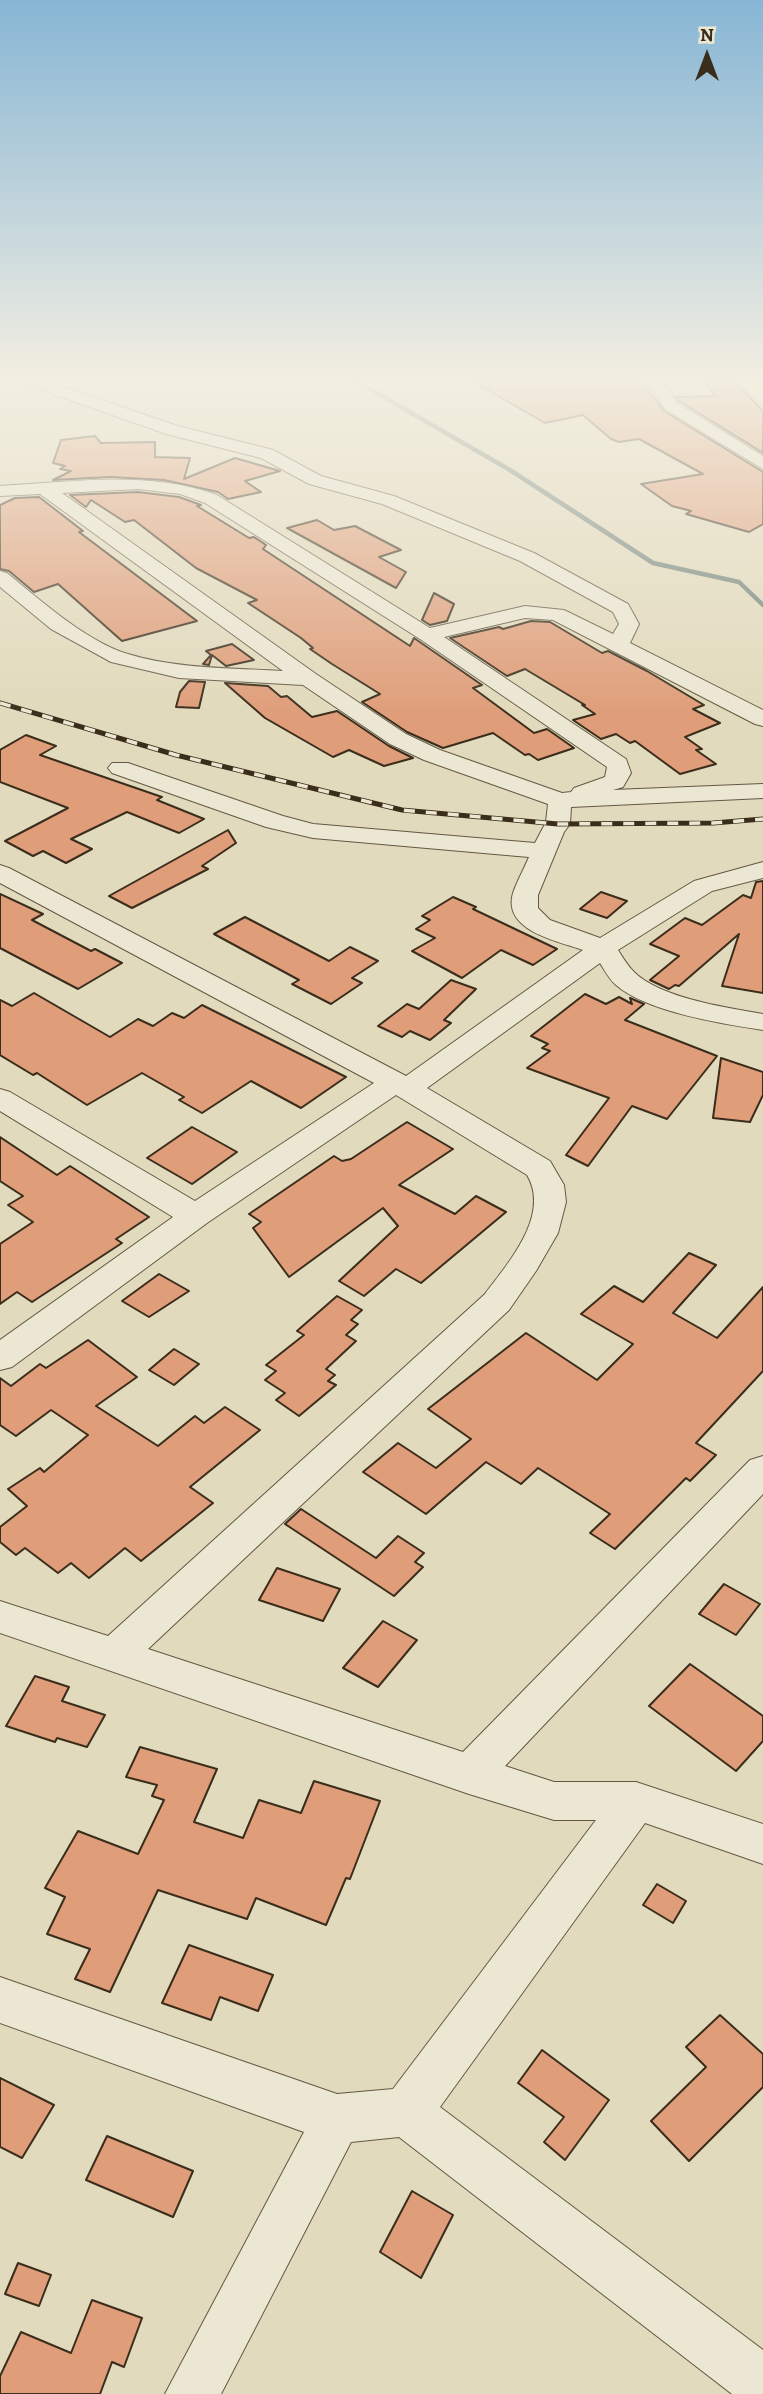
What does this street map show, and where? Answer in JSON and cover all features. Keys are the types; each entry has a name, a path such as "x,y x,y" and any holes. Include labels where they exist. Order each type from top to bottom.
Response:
{"street":[{"path":"50,493 309,679 398,739 432,755 560,800 763,791"},
{"path":"193,493 211,499 426,635 618,764 620,774 615,782 560,800"},
{"path":"361,493 388,500 527,557 598,594 621,608 629,624 618,645"},
{"path":"0,578 58,625 118,658 179,672 309,679"},
{"path":"426,635 525,612 557,614 763,719"},
{"path":"120,768 275,822 313,831 544,851"},
{"path":"560,800 558,824 553,829 525,895 523,904 527,912 554,934 602,949 627,980 664,999 719,1015 763,1022"},
{"path":"0,1358 196,1216 401,1086 692,891 763,870"},
{"path":"0,873 401,1086 539,1168 549,1187 550,1209 539,1238 497,1302 114,1656"},
{"path":"0,1098 196,1216"},
{"path":"469,1775 763,1470"},
{"path":"0,1617 469,1775 554,1801 636,1801 763,1844"},
{"path":"407,2112 636,1801"},
{"path":"0,2000 337,2119 407,2112 763,2384"},
{"path":"192,2394 337,2119"}],"building":[{"path":"144,493 179,497 201,505 197,506 249,538 254,537 266,545 263,549 410,646 414,638 482,685 473,688 534,733 547,729 574,748 538,760 529,754 525,755 493,733 443,748 407,732 362,702 380,694 310,649 313,648 301,638 248,603 257,600 196,568 134,520 125,522 91,500 86,507 70,495"},
{"path":"219,493 258,493 228,499"},
{"path":"653,493 763,493 763,524 749,532 686,514 691,511 672,506"},
{"path":"39,497 83,531 79,532 197,621 122,641 58,584 34,592 9,571 0,569 0,505 15,498"},
{"path":"317,520 334,530 355,526 401,550 379,557 406,572 396,588 287,528"},
{"path":"434,593 454,604 447,621 430,625 422,620"},
{"path":"531,621 550,622 602,653 608,651 647,671 704,705 693,709 720,723 685,737 702,749 696,750 716,764 680,774 635,741 630,743 616,734 601,739 573,720 595,714 582,705 585,705 525,669 507,676 450,638"},
{"path":"232,644 254,660 226,666 212,655 209,665 203,664 211,655 206,651"},
{"path":"189,681 205,682 199,708 176,707 180,692"},
{"path":"225,683 268,686 281,697 287,696 312,717 337,711 389,746 413,758 384,766 349,750 333,757 265,718"},
{"path":"26,735 56,746 40,755 162,797 157,800 204,819 179,833 127,812 71,839 92,849 66,863 43,851 33,856 5,841 68,808 0,782 0,750"},
{"path":"228,830 236,843 202,866 208,869 132,908 109,896"},
{"path":"763,881 763,993 722,986 739,934 679,986 675,985 669,989 650,980 679,956 650,944 685,918 702,925 743,895 751,898 756,882"},
{"path":"601,892 627,901 607,918 580,909"},
{"path":"0,894 43,914 32,920 91,951 95,949 122,963 78,989 0,948"},
{"path":"453,897 557,949 533,965 501,950 462,978 412,951 435,938 416,929 430,920 422,916"},
{"path":"245,917 329,961 350,947 378,961 352,978 362,983 331,1004 292,984 299,980 214,934"},
{"path":"451,980 476,989 444,1020 451,1023 430,1040 410,1031 402,1037 378,1026 407,1004 419,1009"},
{"path":"34,993 110,1037 138,1019 153,1026 172,1013 184,1018 202,1005 346,1077 301,1108 251,1081 202,1113 179,1100 184,1097 142,1073 87,1105 37,1073 33,1075 0,1055 0,1000 12,1006"},
{"path":"585,994 606,1004 619,997 632,1004 630,998 644,1004 625,1020 717,1056 667,1119 632,1106 588,1166 566,1155 609,1098 527,1068 550,1051 542,1048 548,1044 531,1036"},
{"path":"721,1058 763,1072 763,1095 750,1122 713,1118"},
{"path":"407,1122 453,1149 399,1185 455,1214 476,1196 506,1212 421,1283 396,1269 364,1296 339,1281 398,1226 383,1208 289,1277 253,1228 261,1222 249,1214 334,1156 342,1161 351,1159"},
{"path":"192,1127 237,1152 192,1184 147,1158"},
{"path":"0,1137 57,1175 70,1166 149,1217 116,1239 122,1243 32,1302 17,1292 0,1304 0,1244 33,1222 8,1205 23,1196 0,1181"},
{"path":"689,1253 716,1265 673,1313 717,1338 763,1287 763,1371 696,1443 716,1455 690,1481 686,1478 615,1549 590,1533 610,1514 538,1468 521,1484 486,1462 426,1514 363,1472 398,1443 436,1468 471,1439 428,1409 526,1333 597,1380 633,1344 581,1314 614,1286 643,1302"},
{"path":"159,1274 189,1291 149,1317 122,1301"},
{"path":"337,1296 362,1310 351,1320 358,1324 346,1335 356,1341 326,1369 335,1375 328,1381 336,1385 299,1416 276,1400 285,1393 265,1380 276,1371 266,1365 304,1335 297,1331"},
{"path":"88,1340 137,1377 96,1406 158,1446 195,1416 204,1423 225,1407 260,1430 190,1487 213,1503 141,1561 125,1548 89,1578 71,1563 58,1573 25,1548 16,1555 0,1542 0,1527 27,1506 8,1489 40,1468 44,1472 88,1435 51,1410 16,1436 0,1425 0,1378 11,1386 40,1364 46,1368"},
{"path":"174,1349 199,1364 174,1385 149,1370"},
{"path":"301,1509 376,1558 398,1536 424,1553 415,1562 423,1567 394,1596 285,1524"},
{"path":"277,1568 340,1589 323,1621 259,1600"},
{"path":"724,1584 760,1604 736,1635 699,1614"},
{"path":"383,1621 417,1640 378,1687 343,1668"},
{"path":"690,1664 763,1716 763,1741 736,1771 649,1706"},
{"path":"35,1676 69,1687 62,1701 105,1715 87,1747 57,1738 55,1742 6,1726"},
{"path":"140,1747 217,1769 194,1822 243,1838 259,1800 301,1813 314,1781 380,1801 350,1879 346,1878 326,1925 256,1898 247,1919 158,1890 110,1992 75,1979 90,1949 47,1934 65,1897 45,1888 78,1831 138,1854 164,1800 152,1796 157,1785 126,1777"},
{"path":"657,1884 686,1901 673,1923 643,1905"},
{"path":"189,1945 273,1975 258,2011 220,1997 211,2020 162,2003"},
{"path":"720,2015 763,2054 763,2087 689,2161 651,2121 706,2067 686,2047"},
{"path":"542,2050 609,2100 565,2160 544,2142 564,2117 518,2083"},
{"path":"0,2078 54,2105 22,2158 0,2147"},
{"path":"107,2136 193,2171 173,2217 86,2180"},
{"path":"412,2191 453,2215 421,2278 380,2252"},
{"path":"18,2263 51,2275 39,2306 5,2294"},
{"path":"92,2300 142,2318 124,2367 112,2362 100,2394 0,2394 0,2376 21,2332 71,2353"}],"waterway":[{"path":"545,493 653,563 739,582 763,605"}],"railway":[{"path":"0,703 176,755 402,810 558,824 713,823 763,819"}]}
